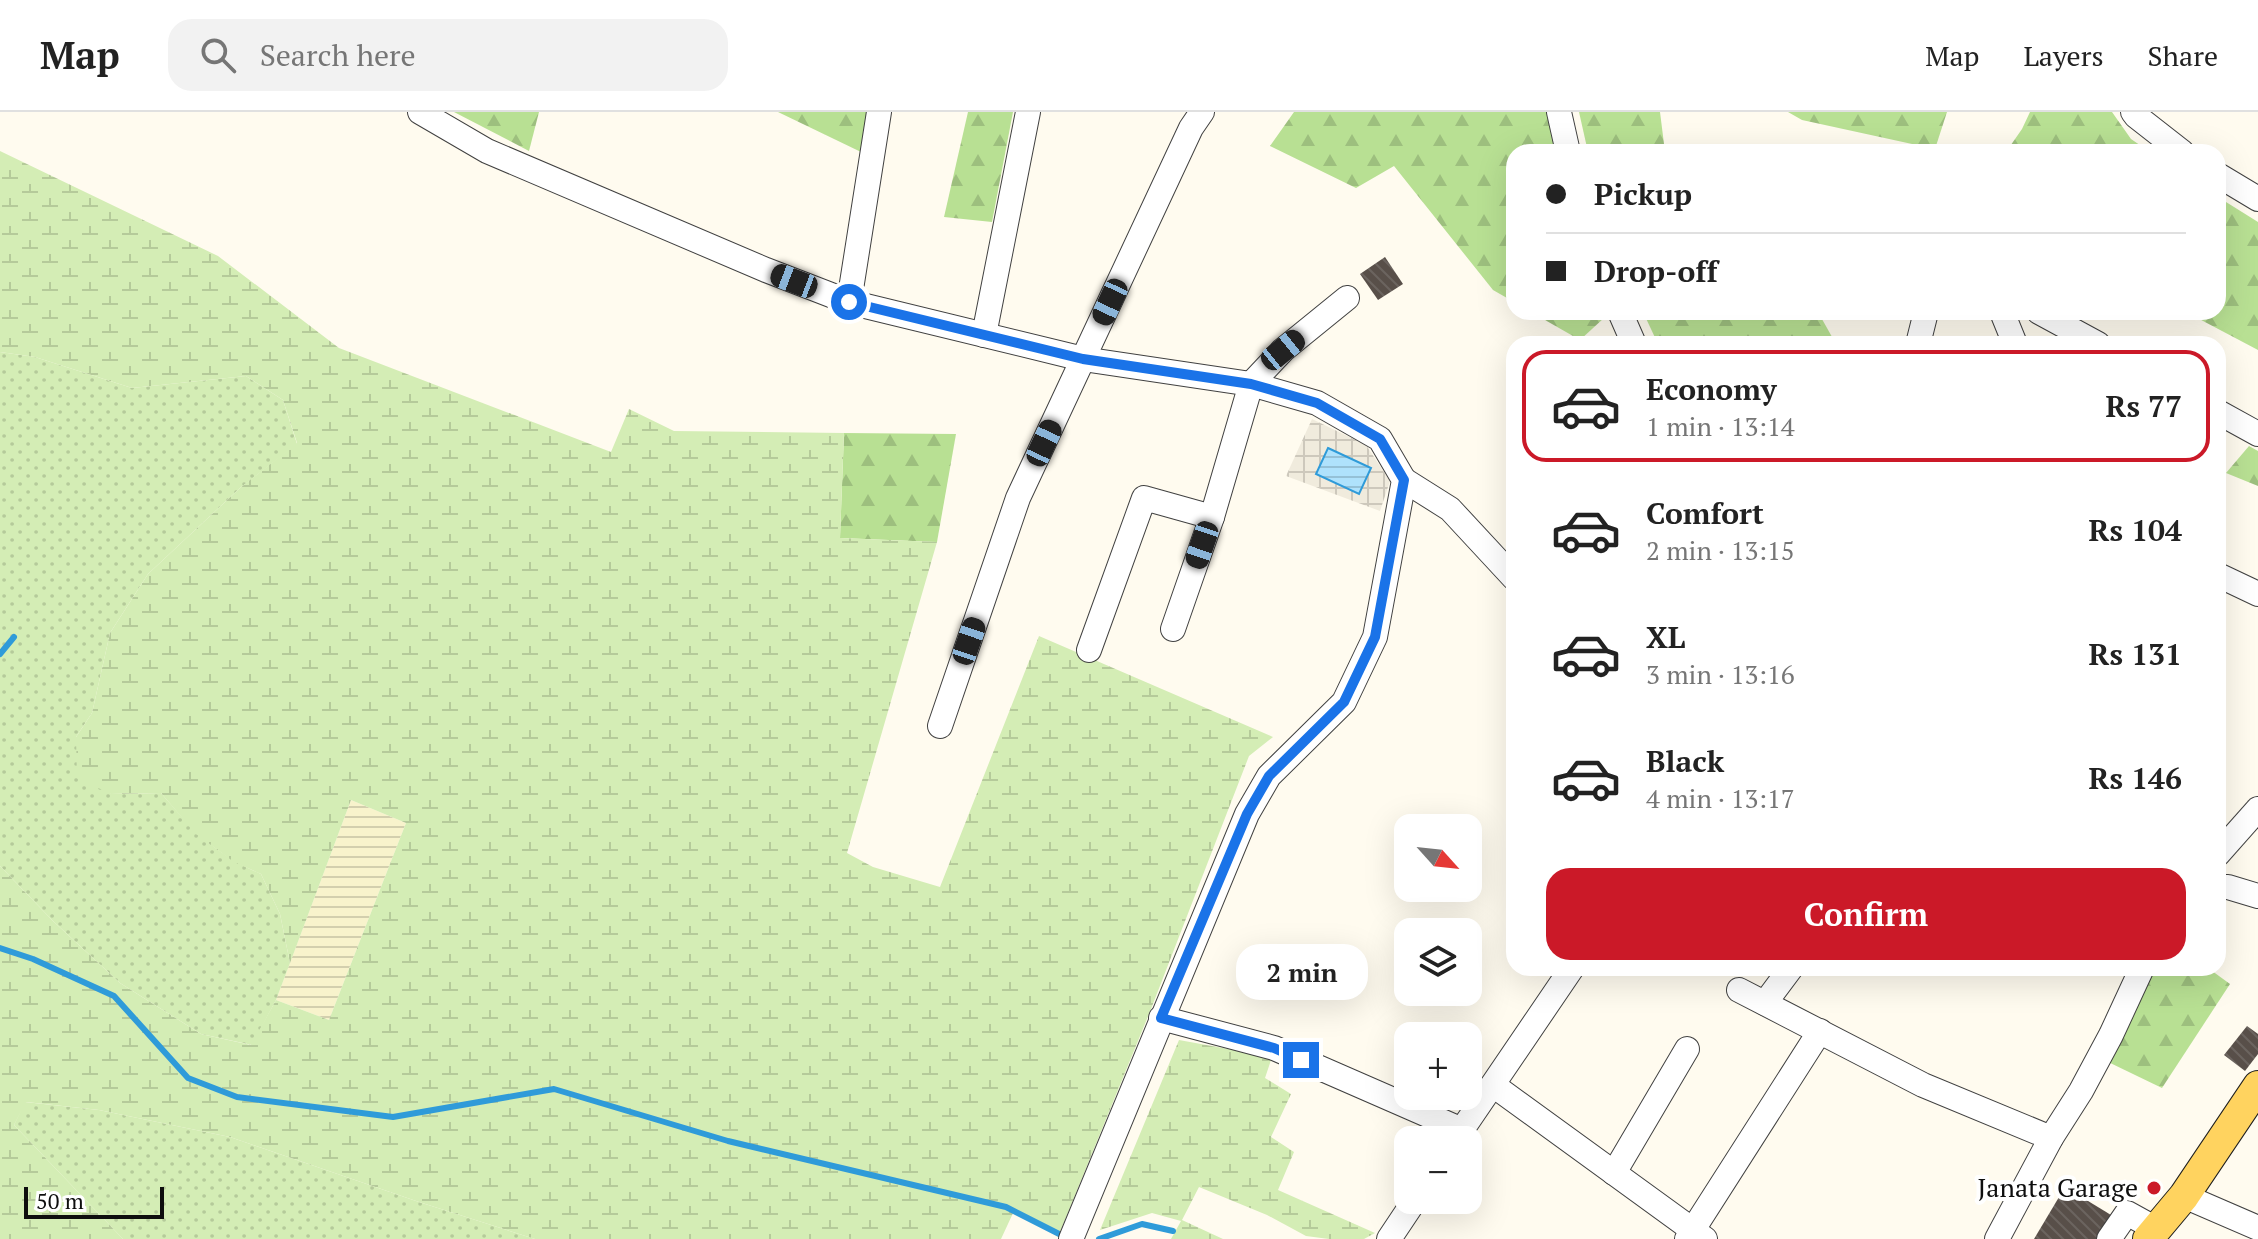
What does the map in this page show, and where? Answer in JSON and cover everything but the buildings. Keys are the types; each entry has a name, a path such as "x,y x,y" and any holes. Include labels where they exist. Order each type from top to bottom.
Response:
{"main road":[{"path":"2151,1236 2184,1196 2258,1086"}],"street":[{"path":"420,112 487,151 766,270 849,302 1083,359 1251,384 1317,403 1380,439 1404,480 1450,509 1506,569"},
{"path":"849,302 879,112"},
{"path":"984,335 1028,112"},
{"path":"940,726 1018,498 1191,128 1202,112"},
{"path":"1559,112 1566,144"},
{"path":"2133,112 2172,144"},
{"path":"2226,180 2258,199"},
{"path":"1173,629 1212,517 1251,384 1283,350 1347,298"},
{"path":"2054,320 2083,336"},
{"path":"2226,416 2258,434"},
{"path":"1071,1239 1247,814 1269,776 1344,702 1375,637 1404,480"},
{"path":"1089,650 1144,498 1212,517"},
{"path":"2226,579 2258,594"},
{"path":"2226,845 2258,809"},
{"path":"2226,887 2258,896"},
{"path":"1465,1126 1567,976"},
{"path":"1765,1003 1785,976"},
{"path":"1997,1239 2051,1138 2104,1049 2138,976"},
{"path":"1739,990 1923,1085 2051,1138"},
{"path":"1161,1018 1274,1048 1440,1126"},
{"path":"1493,1085 1695,1236 1820,1031"},
{"path":"1614,1173 1687,1049"},
{"path":"2184,1196 2258,1228"},
{"path":"2109,1239 2127,1213 2151,1236"},
{"path":"1389,1239 1406,1214"}],"shaded area":[{"path":"1312,419 1366,445 1390,481 1380,511 1286,476"},
{"path":"351,800 406,823 329,1020 276,1000"}],"green space":[{"path":"454,112 539,112 529,151"},
{"path":"778,112 867,112 861,152"},
{"path":"968,112 1013,112 992,222 944,217"},
{"path":"1294,112 1552,112 1560,144 1506,144 1506,297 1493,290 1394,166 1356,188 1270,146"},
{"path":"1579,112 1660,112 1664,144 1586,144"},
{"path":"1788,112 1947,112 1937,144 1912,144 1802,120"},
{"path":"2030,112 2112,112 2131,139 2138,144 2012,144"},
{"path":"0,151 218,256 339,348 611,452 629,409 674,431 844,433 840,538 937,542 847,853 873,867 940,887 1039,636 1273,737 1249,756 1060,1232 1014,1211 1001,1239 535,1239 230,1137 99,1110 26,1102 14,1125 123,1239 0,1239 0,866 120,983 201,1034 251,1045 276,1000 329,1020 406,823 351,800 290,963 280,914 261,874 234,862 196,834 161,793 111,794 77,778 76,737 92,713 110,633 148,574 240,488 297,443 283,400 246,376 132,388 35,357 0,352"},
{"path":"2226,202 2258,222 2258,350 2201,320 2226,320"},
{"path":"1545,320 1602,320 1584,336 1573,336"},
{"path":"1647,320 1822,320 1832,336 1654,336"},
{"path":"0,352 35,357 132,388 246,376 283,400 297,444 240,488 148,574 110,633 92,713 76,737 111,794 161,793 205,840 230,858 261,874 280,914 290,963 276,1000 252,1045 201,1034 120,983 0,866"},
{"path":"844,433 956,434 937,542 840,538"},
{"path":"2249,446 2258,451 2258,486 2226,473"},
{"path":"2147,976 2219,976 2230,984 2162,1088 2104,1060"},
{"path":"1179,1040 1272,1057 1265,1078 1291,1094 1271,1137 1294,1152 1278,1190 1375,1233 1364,1239 1306,1236 1267,1215 1199,1187 1182,1220 1223,1239 1171,1239 1181,1221 1152,1213 1100,1230"},
{"path":"25,1102 99,1110 230,1137 535,1239 123,1239 14,1125"}],"water":[{"path":"1328,448 1371,468 1359,494 1316,474"}],"waterway":[{"path":"0,654 14,637"},
{"path":"0,948 33,959 114,996 188,1078 237,1097 393,1117 554,1089 728,1141 1006,1207 1065,1237"},
{"path":"1099,1239 1142,1224 1173,1231"}],"place":[{"name":"Janata Garage","path":"2154,1188"}],"route":[{"path":"849,302 1083,359 1251,384 1317,403 1380,439 1404,480 1375,637 1344,702 1269,776 1247,814 1161,1018 1274,1048 1301,1060"}]}
